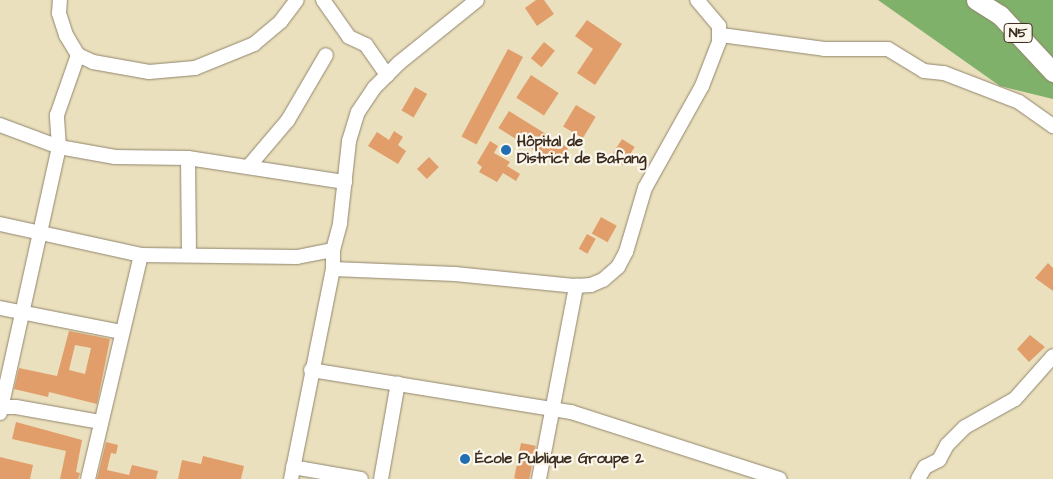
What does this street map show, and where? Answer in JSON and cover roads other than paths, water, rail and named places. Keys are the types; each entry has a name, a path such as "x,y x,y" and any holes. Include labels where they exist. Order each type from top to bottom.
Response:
{"highway":[{"name":"N5","path":"976,0 1000,15 1053,72"}],"street":[{"path":"60,0 60,12 66,35 78,55 94,62 149,72 196,68 254,44 282,21 298,0"},
{"path":"323,0 349,37 366,45 387,75"},
{"path":"361,479 292,473 333,269 333,250 340,223 349,141 358,112 387,75 477,0"},
{"path":"333,269 455,274 576,286 590,285 603,280 618,268 626,252 645,188 702,86 721,35 714,18 697,0"},
{"path":"721,35 824,49 888,49 924,71 944,73 1019,102 1053,126"},
{"path":"78,55 56,116 58,147 23,313 1,404 100,422"},
{"path":"249,166 288,120 326,56"},
{"path":"0,125 58,147 115,157 188,158 345,182"},
{"path":"188,158 189,256"},
{"path":"0,224 141,255 297,257 333,250"},
{"path":"88,479 121,332 141,255"},
{"path":"539,479 555,410 576,286"},
{"path":"0,308 121,332"},
{"path":"918,479 924,467 939,460 947,445 965,427 1015,399 1053,356"},
{"path":"312,370 555,410 610,423 780,479"},
{"path":"380,479 398,383"}],"place":[{"name":"Hôpital de District de Bafang","path":"506,150"},
{"name":"École Publique Groupe 2","path":"465,459"}]}
